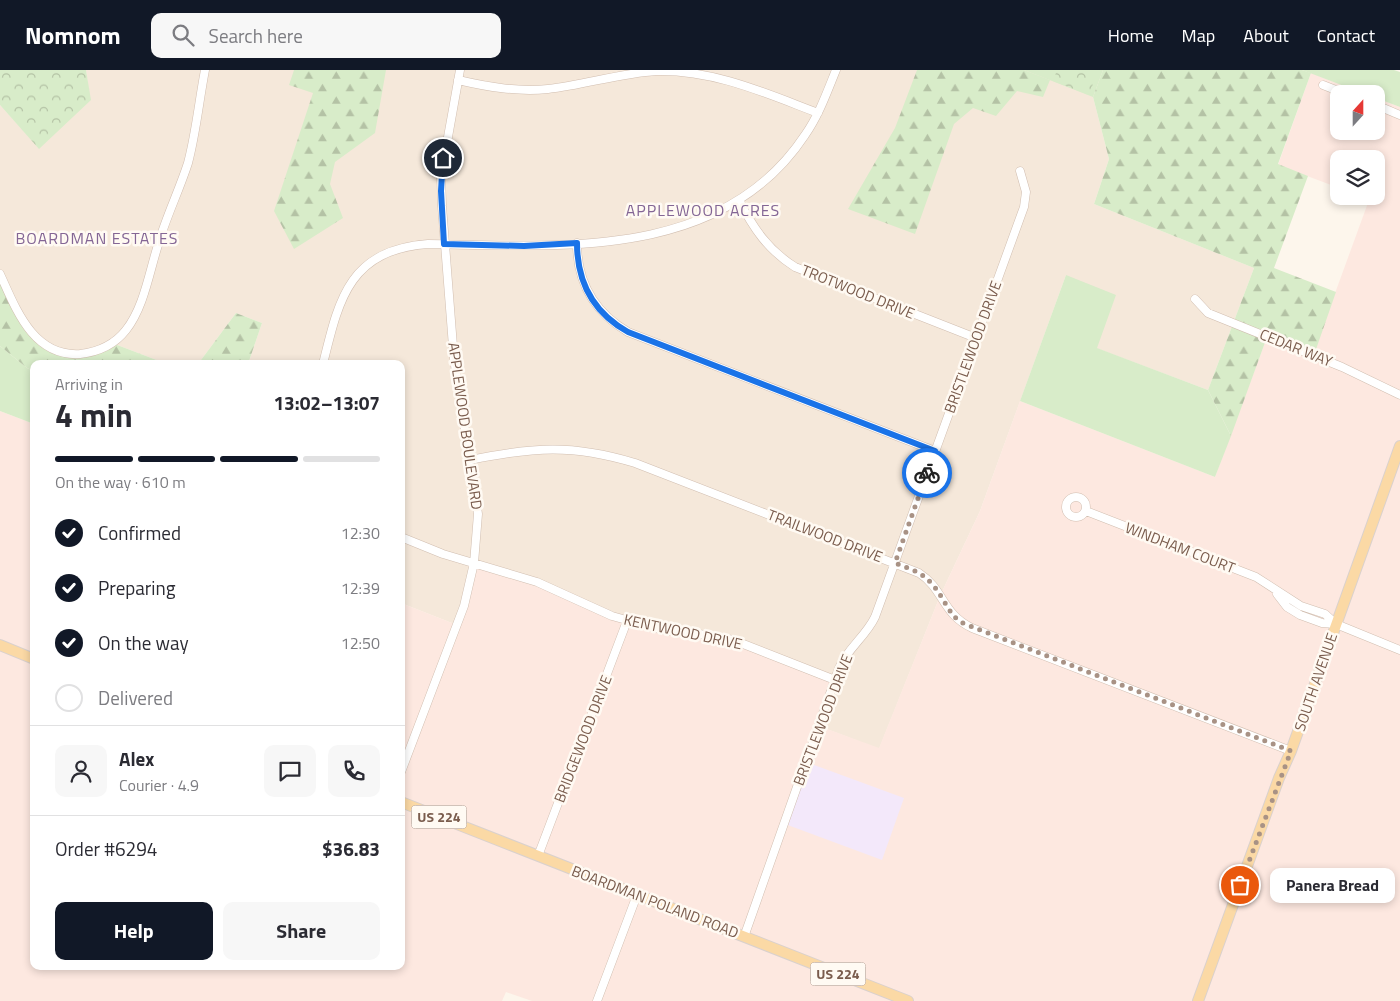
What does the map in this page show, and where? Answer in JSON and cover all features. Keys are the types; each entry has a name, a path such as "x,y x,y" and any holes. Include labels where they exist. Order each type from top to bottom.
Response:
{"main road":[{"name":"SOUTH AVENUE","path":"1198,1001 1279,778 1291,751 1400,446"},
{"path":"0,645 30,656"},
{"name":"BOARDMAN POLAND ROAD","path":"405,804 908,1001"}],"street":[{"path":"0,274 24,325 39,340 54,349 69,354 86,353 103,348 123,334 131,323 143,295 160,239 187,164 205,70"},
{"name":"APPLEWOOD BOULEVARD","path":"405,761 464,606 474,563 478,514 457,386 444,244 441,176 460,70"},
{"path":"324,360 338,304 346,289 371,262 391,251 412,245 524,246 644,236 673,230 709,217 739,200 761,184 784,162 804,136 818,113 836,70"},
{"path":"458,80 498,88 534,90 562,87 633,74 684,72 729,80 818,113"},
{"path":"1323,85 1330,88"},
{"path":"1385,108 1400,114"},
{"name":"BRISTLEWOOD DRIVE","path":"744,937 835,680 848,652 873,622 1026,201 1026,192 1020,172"},
{"name":"TROTWOOD DRIVE","path":"739,200 763,240 778,255 795,267 976,338"},
{"path":"577,243 579,269 587,292 601,313 617,326 628,332 935,451"},
{"name":"CEDAR WAY","path":"1195,299 1208,313 1348,369 1400,395"},
{"name":"TRAILWOOD DRIVE","path":"470,460 513,451 543,448 575,449 608,455 645,466 919,573 928,580 948,611 965,624 1291,751"},
{"name":"WINDHAM COURT","path":"1086,511 1256,577 1301,606 1325,614 1336,624 1400,650"},
{"name":"KENTWOOD DRIVE","path":"405,538 474,563 537,582 597,610 627,621 662,630 733,640 835,680"},
{"name":"BRIDGEWOOD DRIVE","path":"538,856 627,621"},
{"path":"597,1001 637,895"}],"shaded area":[{"path":"86,70 1103,70 1093,97 1109,159 1094,204 1254,268 1208,390 1096,348 1066,275 980,511 940,596 879,749 819,726 457,625 405,605 405,360 249,360 262,323 236,313 201,360 157,360 112,343 94,351 59,351 0,314 0,105 39,148 90,100"},
{"path":"1311,73 1342,85 1330,85 1330,140 1385,140 1385,101 1400,107 1400,1001 532,1001 506,992 502,1001 0,1001 0,411 30,422 30,970 405,970 405,605 457,625 474,563 507,572 640,625 707,635 835,680 819,726 879,748 940,596 980,511 1020,401 1215,477 1267,337 1334,296 1367,205 1385,205 1385,150 1330,150 1330,185 1278,165"},
{"path":"806,762 904,798 882,860 785,824"}],"green space":[{"path":"0,70 86,70 91,100 39,149 0,105"},
{"path":"294,70 386,70 375,133 335,162 330,184 343,218 294,249 274,211 313,93 289,85"},
{"path":"917,70 1024,70 1050,80 1043,97 1017,91 996,116 973,108 954,124 915,234 848,209 895,128"},
{"path":"1024,70 1103,70 1093,97"},
{"path":"1057,70 1098,70 1089,95 1053,81"},
{"path":"1103,70 1302,70 1311,73 1278,164 1308,176 1274,268 1336,292 1314,355 1267,337 1231,436 1208,390 1254,268 1094,204 1109,159 1093,97"},
{"path":"1302,70 1394,70 1400,72 1400,107 1385,101 1385,85 1341,85"},
{"path":"0,274 16,311 39,340 75,354 112,343 157,360 30,360 30,369 0,346"},
{"path":"1066,275 1116,295 1097,348 1208,390 1231,436 1215,477 1020,401"},
{"path":"236,313 262,323 249,360 201,360"},
{"path":"0,346 30,369 30,422 0,411"}],"way so far":[{"path":"927,473 895,563 919,573 933,584 948,611 960,622 1291,751 1279,778 1240,885"}],"place":[{"name":"Panera Bread","path":"1240,885"}],"district":[{"name":"APPLEWOOD ACRES","path":"703,210"},
{"name":"BOARDMAN ESTATES","path":"97,238"}],"route":[{"path":"443,158 441,191 444,244 544,246 577,243 579,269 587,292 601,313 617,326 628,332 935,451 927,473"}]}
